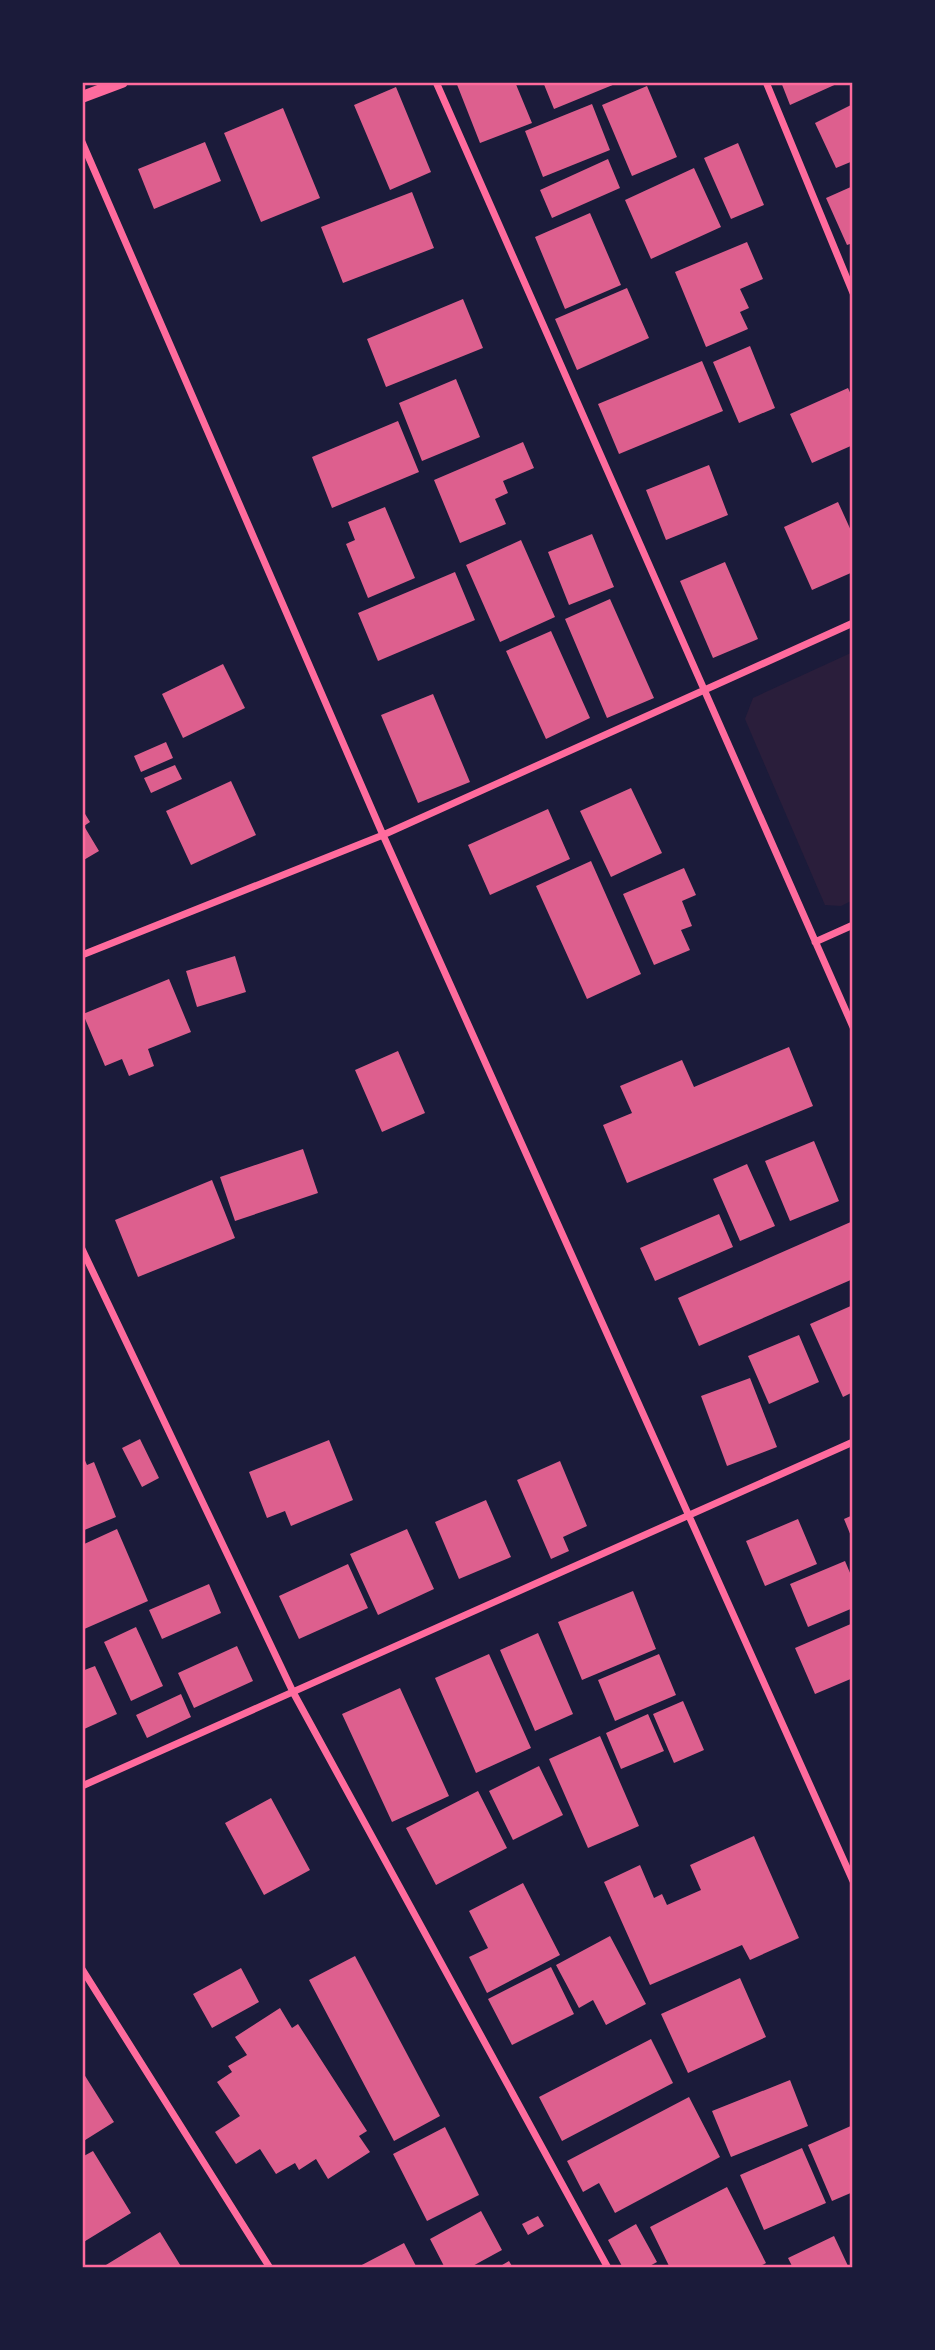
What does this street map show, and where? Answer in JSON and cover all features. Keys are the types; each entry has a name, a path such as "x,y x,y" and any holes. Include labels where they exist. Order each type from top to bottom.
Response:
{"street":[{"path":"82,97 122,82"},
{"path":"436,82 853,1027"},
{"path":"766,82 853,293"},
{"path":"82,142 383,835 853,1881"},
{"path":"82,955 383,835 853,623"},
{"path":"815,942 853,925"},
{"path":"82,1249 293,1692 608,2268"},
{"path":"82,1786 853,1442"},
{"path":"82,1969 270,2268"}],"shaded area":[{"path":"853,652 853,900 841,906 825,905 745,719 753,698"}],"building":[{"path":"456,82 515,82 532,123 480,143"},
{"path":"543,82 620,82 554,109"},
{"path":"781,82 841,82 790,105"},
{"path":"647,86 677,157 632,176 602,105"},
{"path":"396,87 431,172 390,190 354,105"},
{"path":"592,104 610,150 543,177 525,131"},
{"path":"853,104 853,161 836,168 815,123"},
{"path":"283,108 320,198 261,222 224,133"},
{"path":"205,142 221,181 154,209 138,169"},
{"path":"738,143 764,205 731,219 704,158"},
{"path":"608,159 620,188 552,218 540,190"},
{"path":"694,168 721,227 651,259 625,200"},
{"path":"853,186 853,243 847,245 826,198"},
{"path":"412,192 434,248 343,283 321,227"},
{"path":"590,213 621,285 565,309 535,237"},
{"path":"747,242 763,279 740,289 749,308 740,312 748,329 706,347 675,272"},
{"path":"627,288 649,338 577,370 555,319"},
{"path":"463,299 483,348 386,387 367,339"},
{"path":"750,346 775,408 739,423 713,362"},
{"path":"702,361 723,411 619,454 598,404"},
{"path":"456,379 480,437 422,461 399,403"},
{"path":"848,388 853,399 853,445 812,463 790,414"},
{"path":"398,421 419,472 332,508 312,457"},
{"path":"523,442 534,468 503,481 508,493 495,499 506,524 460,543 434,480"},
{"path":"709,465 728,515 666,540 646,490"},
{"path":"838,502 853,535 853,572 812,590 784,527"},
{"path":"385,507 415,578 368,598 346,544 355,540 348,522"},
{"path":"592,534 614,587 569,605 548,552"},
{"path":"521,540 555,617 500,642 466,565"},
{"path":"725,562 758,639 713,658 680,581"},
{"path":"455,572 475,620 378,661 358,613"},
{"path":"610,599 654,698 607,718 565,619"},
{"path":"551,631 590,718 546,739 506,651"},
{"path":"223,664 245,708 183,738 162,694"},
{"path":"433,694 470,782 418,803 381,715"},
{"path":"166,742 173,758 141,772 134,756"},
{"path":"175,765 182,779 151,793 144,778"},
{"path":"231,781 256,835 191,865 166,811"},
{"path":"631,788 662,853 611,877 580,811"},
{"path":"82,809 90,822 84,826 99,851 82,861"},
{"path":"548,809 570,859 490,895 468,845"},
{"path":"591,861 641,974 587,999 536,886"},
{"path":"684,868 696,895 682,901 692,926 681,930 690,950 654,965 623,894"},
{"path":"235,956 246,992 197,1007 186,971"},
{"path":"169,979 191,1032 148,1049 154,1066 129,1076 122,1059 105,1066 83,1014"},
{"path":"789,1047 813,1106 627,1183 603,1125 632,1113 620,1086 682,1060 694,1087"},
{"path":"398,1051 425,1113 382,1132 355,1070"},
{"path":"814,1141 839,1201 790,1221 765,1161"},
{"path":"303,1149 318,1193 235,1221 220,1177"},
{"path":"747,1164 775,1226 740,1241 713,1179"},
{"path":"212,1180 235,1238 138,1277 115,1220"},
{"path":"719,1214 733,1247 655,1281 640,1248"},
{"path":"853,1221 853,1279 699,1346 678,1298"},
{"path":"853,1305 853,1392 843,1397 810,1324"},
{"path":"799,1335 819,1382 769,1404 748,1356"},
{"path":"750,1378 777,1447 727,1466 701,1396"},
{"path":"140,1439 159,1478 142,1487 122,1448"},
{"path":"329,1440 353,1500 291,1526 285,1511 267,1518 249,1472"},
{"path":"82,1454 87,1465 94,1462 116,1517 82,1531"},
{"path":"560,1461 587,1526 563,1537 569,1551 551,1559 517,1480"},
{"path":"486,1500 511,1557 459,1579 435,1522"},
{"path":"853,1515 853,1541 844,1519"},
{"path":"798,1519 817,1564 765,1586 746,1541"},
{"path":"117,1529 148,1601 82,1630 82,1545"},
{"path":"407,1529 434,1589 378,1615 350,1554"},
{"path":"845,1561 853,1580 853,1608 808,1627 790,1584"},
{"path":"348,1564 368,1608 299,1639 279,1596"},
{"path":"209,1584 221,1613 162,1639 149,1610"},
{"path":"633,1591 656,1649 582,1680 558,1622"},
{"path":"853,1623 853,1678 815,1694 795,1648"},
{"path":"136,1627 163,1686 131,1701 104,1642"},
{"path":"538,1633 573,1714 535,1731 500,1650"},
{"path":"237,1646 253,1681 194,1708 178,1673"},
{"path":"489,1654 531,1748 476,1773 435,1678"},
{"path":"659,1654 676,1695 615,1721 598,1680"},
{"path":"95,1666 117,1714 82,1730 82,1671"},
{"path":"400,1688 449,1796 392,1822 342,1714"},
{"path":"181,1694 191,1717 147,1738 136,1715"},
{"path":"683,1701 704,1750 674,1763 653,1714"},
{"path":"648,1714 664,1751 621,1769 606,1733"},
{"path":"600,1736 639,1826 588,1848 549,1759"},
{"path":"539,1766 563,1815 513,1840 489,1791"},
{"path":"478,1791 507,1848 436,1885 406,1828"},
{"path":"271,1798 310,1870 264,1895 225,1823"},
{"path":"754,1836 799,1938 750,1960 742,1945 650,1985 604,1882 640,1865 654,1898 662,1894 667,1905 701,1890 690,1865"},
{"path":"523,1883 560,1955 487,1993 469,1957 488,1948 469,1911"},
{"path":"610,1936 646,2004 606,2025 593,2000 579,2008 556,1965"},
{"path":"355,1956 440,2116 394,2141 309,1980"},
{"path":"551,1967 574,2014 512,2045 488,1999"},
{"path":"241,1968 259,2002 212,2028 193,1994"},
{"path":"740,1978 766,2037 688,2073 661,2014"},
{"path":"280,2008 292,2028 298,2024 367,2131 359,2136 370,2152 328,2179 316,2159 299,2170 295,2163 276,2174 260,2149 236,2164 215,2132 240,2116 217,2082 232,2072 228,2066 247,2055 235,2037"},
{"path":"651,2039 673,2083 562,2141 539,2097"},
{"path":"82,2071 114,2122 82,2142"},
{"path":"790,2080 808,2126 731,2157 712,2111"},
{"path":"689,2097 720,2157 615,2213 599,2183 583,2192 567,2161"},
{"path":"853,2125 853,2192 832,2201 808,2145"},
{"path":"445,2127 479,2195 427,2221 393,2154"},
{"path":"802,2148 826,2203 764,2230 740,2175"},
{"path":"93,2151 131,2213 82,2243 82,2157"},
{"path":"727,2187 766,2263 757,2268 670,2268 650,2227"},
{"path":"481,2211 502,2250 469,2268 445,2268 430,2239"},
{"path":"538,2216 544,2226 528,2235 522,2224"},
{"path":"636,2224 657,2262 646,2268 623,2268 608,2240"},
{"path":"160,2232 182,2268 101,2268"},
{"path":"834,2236 849,2268 793,2268 788,2258"},
{"path":"404,2243 417,2268 356,2268"},
{"path":"509,2261 513,2268 497,2268"}]}
